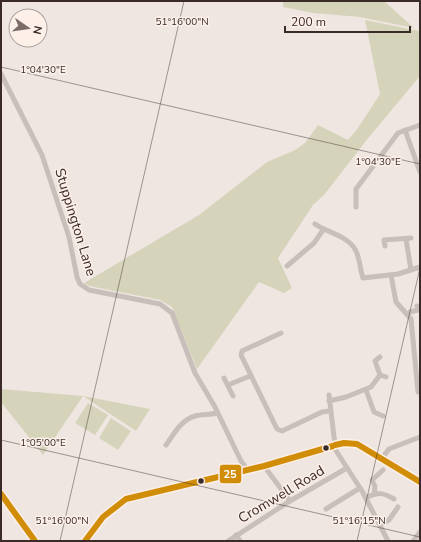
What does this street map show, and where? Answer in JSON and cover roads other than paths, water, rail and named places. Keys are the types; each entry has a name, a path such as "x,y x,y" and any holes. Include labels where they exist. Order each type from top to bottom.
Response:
{"street":[{"name":"Stuppington Lane","path":"1,74 47,168 69,237 80,284 89,290 154,302 166,306 175,319 194,370 241,461 247,469"},
{"path":"356,207 356,189 398,134 420,125"},
{"path":"405,130 419,169"},
{"path":"315,224 323,230 342,236 356,250 363,278 391,275 420,267"},
{"path":"287,266 299,259 314,243 323,230"},
{"path":"385,246 384,240 409,238 411,270"},
{"path":"391,275 396,302 411,319 413,352 418,392 420,392"},
{"path":"408,315 410,312 418,310 417,306"},
{"path":"281,333 242,351 241,358 280,431 322,412 330,411"},
{"path":"413,352 420,352"},
{"path":"380,357 375,364 380,374 386,377"},
{"path":"380,374 372,387 366,390 346,398 329,398 334,445 366,498 388,541"},
{"path":"228,385 250,376"},
{"path":"224,378 233,396"},
{"path":"366,390 374,412 383,416"},
{"path":"167,441 178,428 190,418 217,413"},
{"path":"382,458 389,449 420,437"},
{"path":"85,541 101,518 113,507 126,499 264,466 334,445 353,443 382,458 420,482"},
{"path":"264,466 290,500"},
{"name":"Cromwell Road","path":"228,541 290,500 347,468"},
{"path":"374,494 375,486 372,480 383,470"},
{"path":"326,509 360,488"},
{"path":"366,498 383,492 394,499"},
{"path":"380,525 389,520 398,507"},
{"path":"413,541 420,532"},
{"path":"236,535 240,541"}]}
